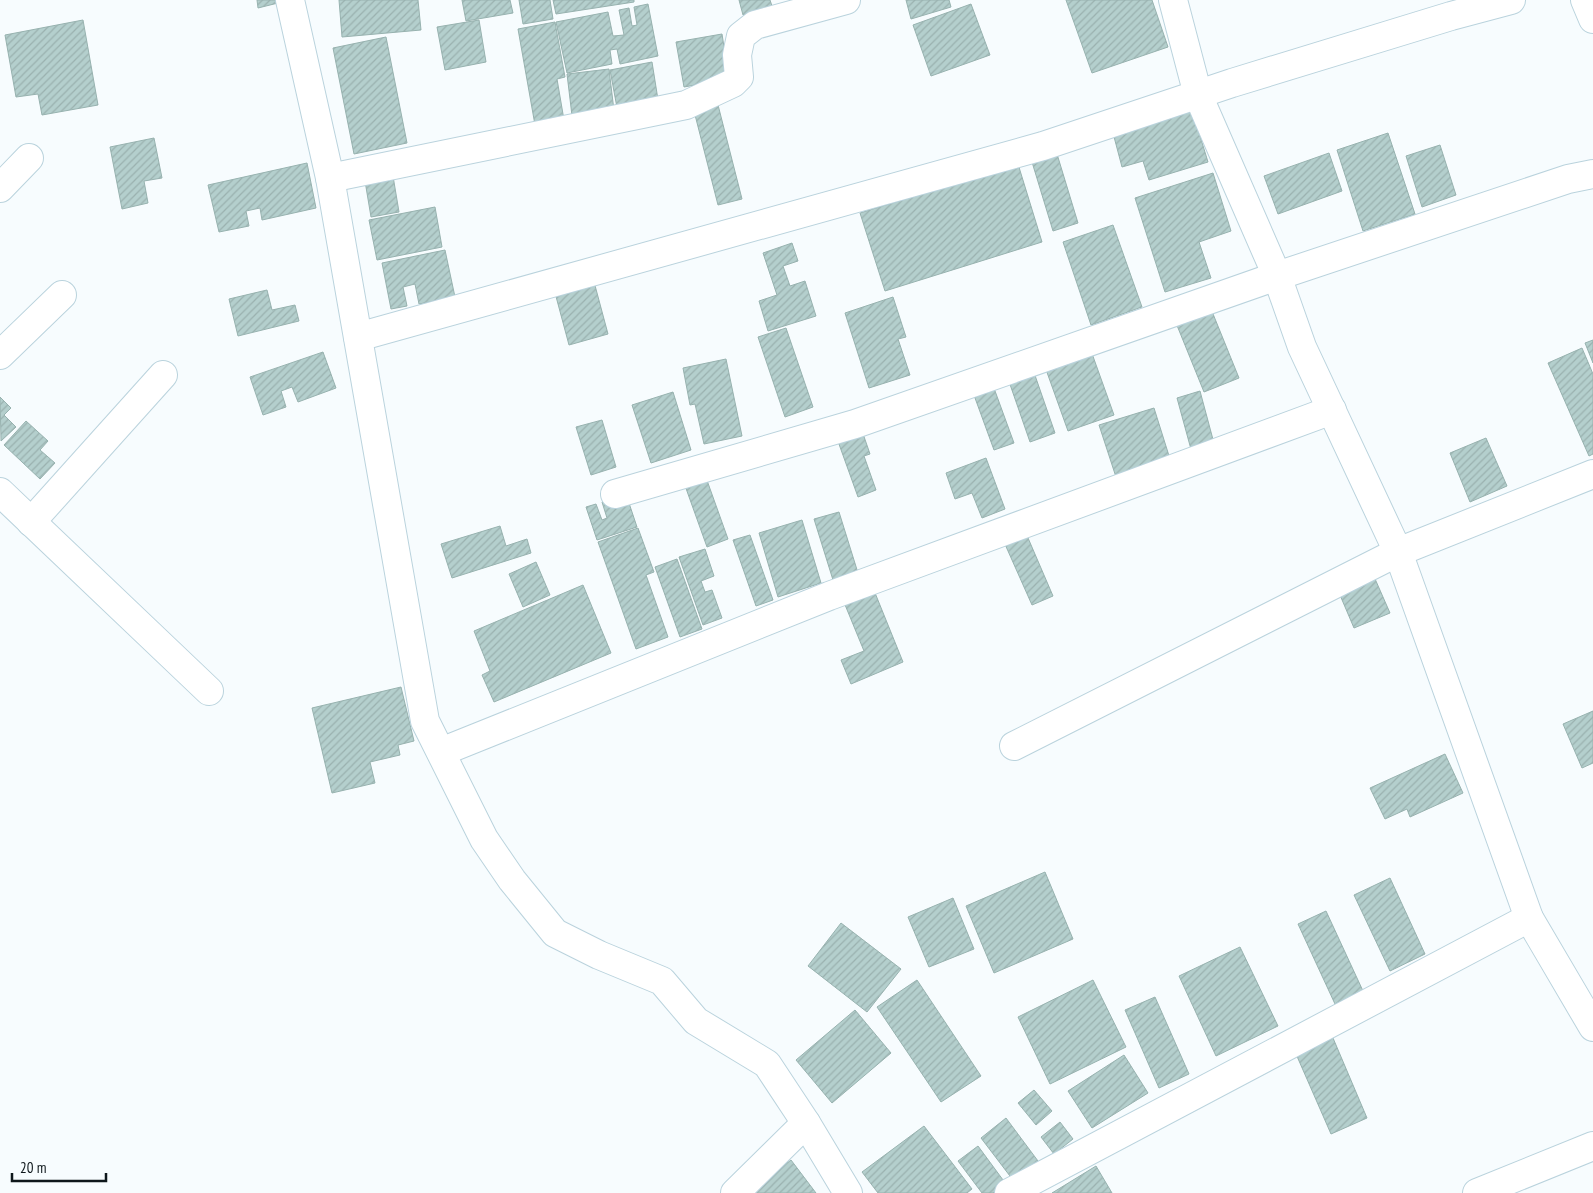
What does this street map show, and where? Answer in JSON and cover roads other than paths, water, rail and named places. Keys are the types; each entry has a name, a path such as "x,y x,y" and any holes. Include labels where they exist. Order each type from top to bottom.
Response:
{"street":[{"path":"290,0 330,178 425,721 484,839 512,880 555,933 662,982 696,1022 767,1064 806,1123 848,1193"},
{"path":"330,178 686,105 733,83 739,77 736,55 741,36 755,25 846,0"},
{"path":"1173,0 1198,95 1277,276 1302,347 1398,552 1529,918 1593,1027"},
{"path":"358,337 1043,146 1232,83 1441,19 1510,0"},
{"path":"1586,0 1593,18"},
{"path":"0,188 29,158"},
{"path":"615,494 855,424 1277,276 1568,179 1593,174"},
{"path":"0,356 62,295"},
{"path":"31,522 163,375"},
{"path":"440,752 830,596 1332,410"},
{"path":"1014,746 1398,552 1593,474"},
{"path":"0,492 209,690"},
{"path":"1009,1193 1529,918"},
{"path":"734,1193 806,1123"},
{"path":"1477,1193 1593,1146"}]}
